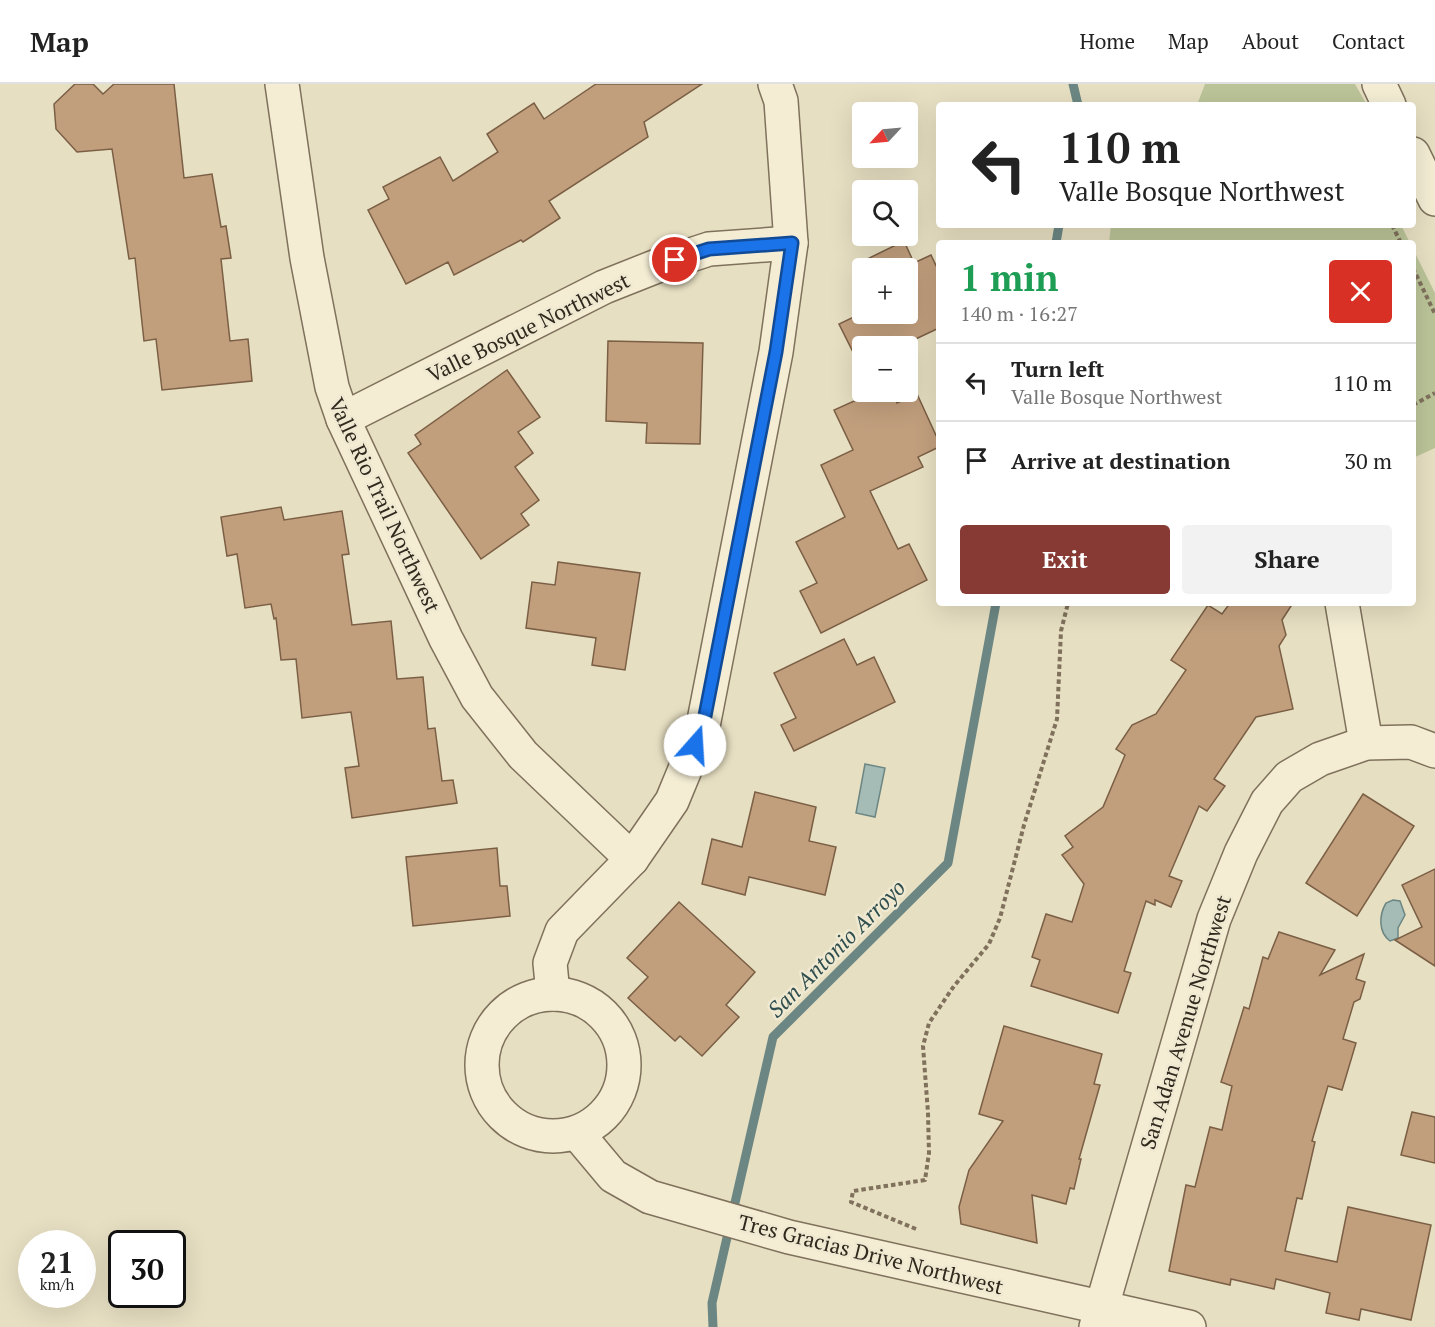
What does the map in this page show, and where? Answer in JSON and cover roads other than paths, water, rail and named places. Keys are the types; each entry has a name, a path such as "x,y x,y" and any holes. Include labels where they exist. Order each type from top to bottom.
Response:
{"street":[{"name":"Valle Rio Trail Northwest","path":"282,84 307,258 332,387 343,419 446,639 477,697 523,755 632,859"},
{"path":"553,994 550,963 562,931 632,859 672,801 703,726 776,352 792,243 781,101 775,84"},
{"path":"1379,84 1388,102"},
{"path":"1416,159 1435,199"},
{"name":"Valle Bosque Northwest","path":"343,419 604,287 657,266 709,249 792,243"},
{"path":"1343,606 1366,743"},
{"name":"San Adan Avenue Northwest","path":"1098,1318 1214,919 1241,853 1267,802 1289,777 1320,759 1366,743 1411,742 1435,751"},
{"path":"553,994 578,999 599,1011 617,1033 624,1056 623,1081 615,1102 598,1121 577,1133 553,1137 529,1132 507,1120 492,1101 483,1071 485,1047 491,1030 507,1011 528,999 553,994"},
{"name":"Tres Gracias Drive Northwest","path":"577,1133 613,1176 650,1197 789,1237 1098,1318 1189,1327"}],"water":[{"path":"865,764 885,768 875,817 856,813"},
{"path":"1393,900 1400,901 1405,915 1398,928 1398,938 1390,941 1383,933 1381,918 1386,903"}],"waterway":[{"name":"San Antonio Arroyo","path":"1073,84 1077,102"},
{"name":"San Antonio Arroyo","path":"1056,240 1058,228"},
{"name":"San Antonio Arroyo","path":"713,1327 712,1303 773,1037 948,863 995,606"}]}
